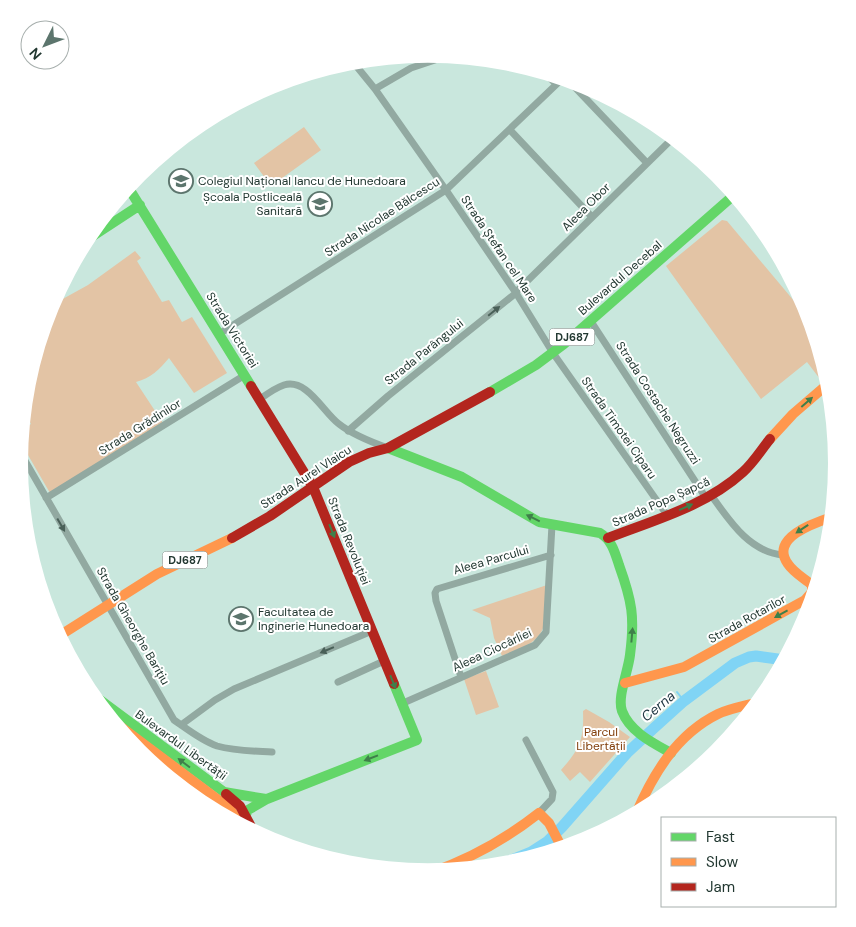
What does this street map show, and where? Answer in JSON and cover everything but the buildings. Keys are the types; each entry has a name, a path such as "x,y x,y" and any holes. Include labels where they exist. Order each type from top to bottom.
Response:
{"street":[{"path":"375,88 412,68 426,63"},
{"name":"Strada Ștefan cel Mare","path":"359,69 375,88 446,190 553,353"},
{"name":"Strada Nicolae Bălcescu","path":"219,334 446,190 556,84"},
{"path":"580,93 647,163"},
{"path":"510,130 592,216"},
{"name":"Aleea Obor","path":"515,293 668,143"},
{"name":"Strada Victoriei","path":"132,193 313,486"},
{"name":"Bulevardul Decebal","path":"388,448 487,394 553,353 729,199"},
{"path":"103,230 140,205"},
{"name":"Strada Parângului","path":"348,430 515,293"},
{"name":"Strada Costache Negruzzi","path":"590,320 709,496 742,534 768,551 783,555"},
{"name":"Strada Timotei Ciparu","path":"553,353 667,515"},
{"name":"Strada Grădinilor","path":"46,498 245,375"},
{"path":"260,399 286,385 299,386 313,397 332,419 348,430 462,477 530,517 552,525 600,533 608,538 629,592 633,614 629,661 620,702 627,722 655,745 671,753"},
{"name":"Strada Popa Șapcă","path":"608,538 709,496 742,473 785,422 822,389"},
{"name":"Strada Aurel Vlaicu","path":"65,632 157,574 231,538 278,511 357,457 388,448"},
{"name":"Strada Gheorghe Barițiu","path":"28,466 174,720 218,746 272,752"},
{"name":"Strada Revoluției","path":"267,799 416,740 313,486"},
{"path":"783,555 786,542 799,530 825,519"},
{"name":"Aleea Ciocârliei","path":"402,704 535,645 543,637 546,632 552,525"},
{"name":"Aleea Parcului","path":"461,677 436,601 435,593 437,589 551,555"},
{"name":"Strada Rotarilor","path":"783,555 789,566 810,583"},
{"name":"Strada Rotarilor","path":"625,683 678,670 804,601"},
{"path":"181,725 215,700 234,689 372,631"},
{"path":"338,682 384,661"},
{"path":"641,802 650,784 671,753 697,728 718,714 747,705"},
{"name":"Bulevardul Libertății","path":"111,708 224,792 267,799"},
{"path":"458,863 486,849 516,830 539,813 552,799 553,792 526,740"},
{"name":"Bulevardul Libertății","path":"142,744 234,813"},
{"path":"171,770 173,767"},
{"path":"224,792 240,806 241,818"},
{"path":"244,819 253,806 267,799"},
{"path":"539,813 548,823 559,842"}],"green space":[{"path":"304,127 321,150 271,186 254,163"},
{"path":"722,220 727,221 794,300 807,335 819,378 807,362 761,399 666,266"},
{"path":"135,251 141,258 137,261 162,302 169,300 182,322 192,317 227,373 194,393 169,358 154,373 136,382 163,423 50,493 28,455 28,437 35,385 49,335 63,299 88,285"},
{"path":"547,585 543,628 540,634 526,646 502,656 494,638 490,618 472,610"},
{"path":"486,671 499,707 476,715 464,679"},
{"name":"Parcul Libertății","path":"586,709 630,737 590,782 580,772 570,781 561,770 573,756 580,743 583,729 583,711"}],"waterway":[{"name":"Cerna","path":"536,849 548,841 562,827 627,753 684,701 735,663 756,656 778,659"},
{"path":"677,692 684,701"}],"traffic: fast":[{"path":"132,194 251,386"},
{"path":"490,392 536,365 564,344 729,199"},
{"path":"104,229 140,205"},
{"path":"388,448 462,477 539,522 600,533 607,539 614,551 627,589 632,619 630,655 621,699 622,711 636,731 671,753"},
{"path":"244,819 248,810 267,799 417,740 394,684"},
{"path":"111,708 224,792 266,799"}],"traffic: slow":[{"path":"770,439 793,414 822,389"},
{"path":"810,583 790,567 784,555 784,547 796,533 824,520"},
{"path":"65,632 157,574 232,538"},
{"path":"625,683 684,667 804,601"},
{"path":"641,802 650,784 668,756 690,732 718,714 747,705"},
{"path":"138,740 229,808 232,812"},
{"path":"454,863 487,848 539,813 549,823 559,842"}],"traffic: jam":[{"path":"251,386 313,487 394,684"},
{"path":"232,538 270,516 349,462 369,453 388,448 490,392"},
{"path":"608,538 679,511 713,494 743,472 770,439"},
{"path":"226,794 240,806 248,822"}],"place":[{"name":"Colegiul Național Iancu de Hunedoara","path":"181,181"},
{"name":"Școala Postliceală Sanitară","path":"320,204"},
{"name":"Facultatea de Inginerie Hunedoara","path":"241,619"}]}
